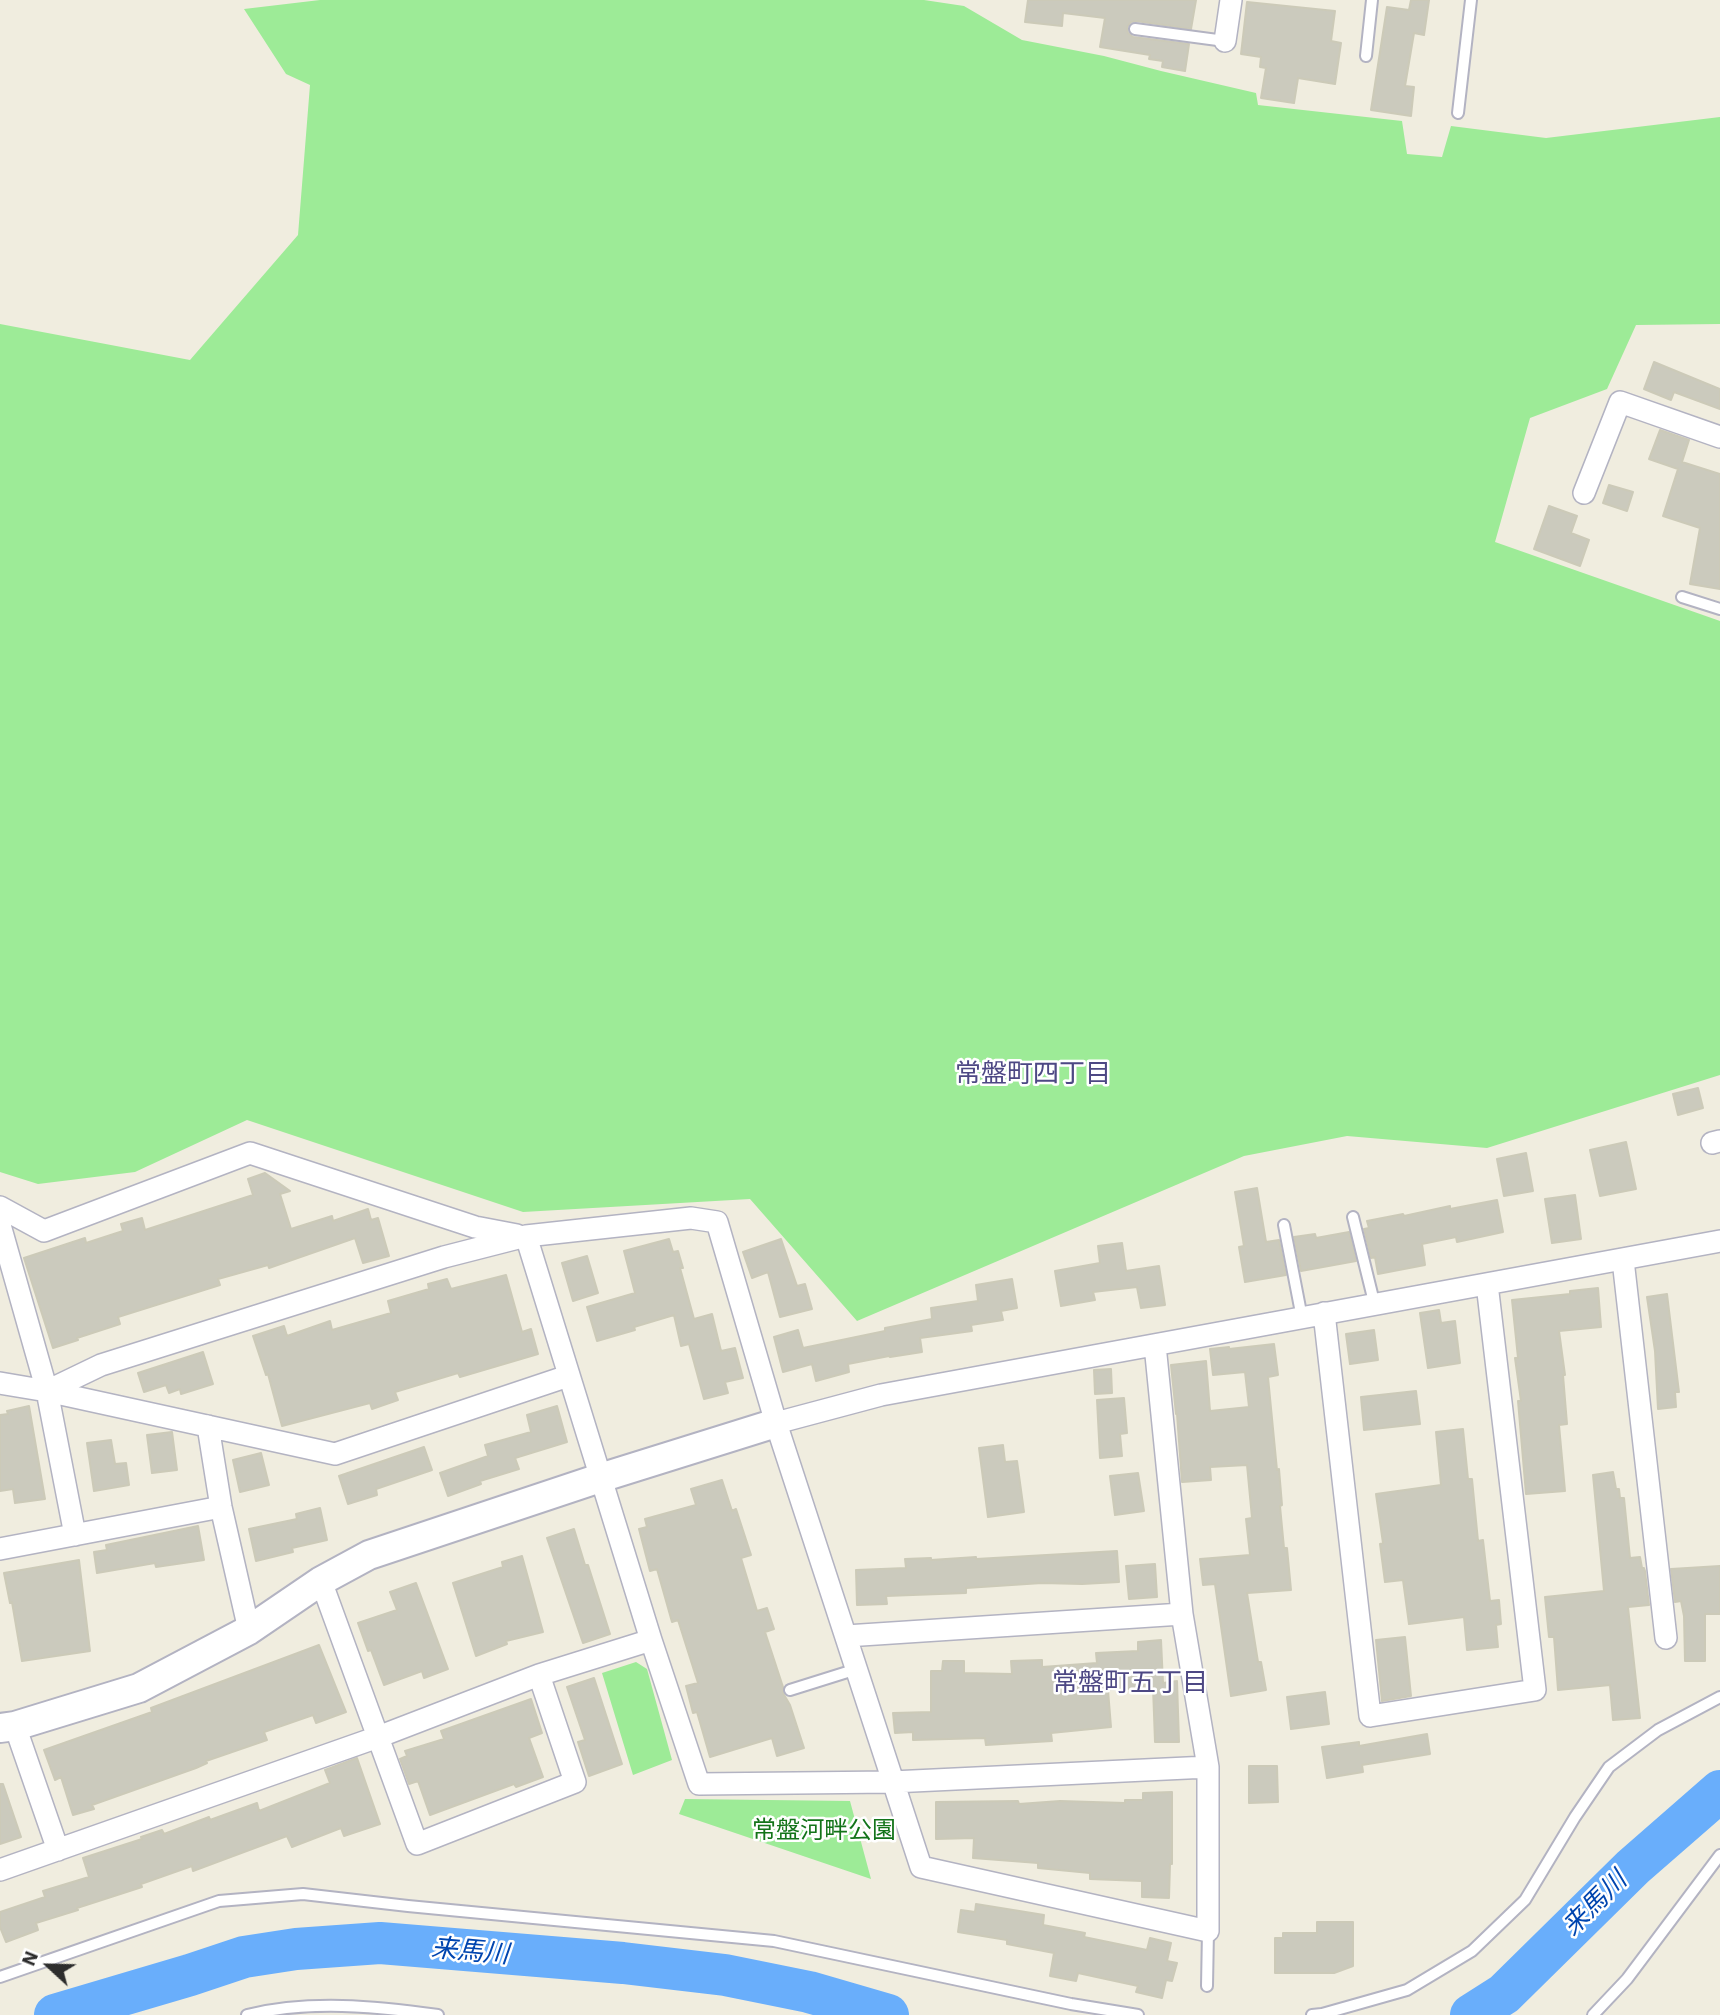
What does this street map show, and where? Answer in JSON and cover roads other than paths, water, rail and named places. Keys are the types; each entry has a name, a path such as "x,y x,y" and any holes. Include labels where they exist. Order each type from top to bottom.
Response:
{"street":[{"path":"1225,41 1231,0"},
{"path":"1584,493 1620,401 1720,437"},
{"path":"0,1208 44,1231 250,1153 475,1227 526,1236"},
{"path":"47,1391 101,1365 431,1261 526,1236 691,1218 717,1222 776,1423 921,1867 1208,1931 1208,1767 1182,1614 1155,1345"},
{"path":"0,1225 47,1391 75,1535"},
{"path":"526,1236 651,1640 699,1784 892,1782 1208,1767"},
{"path":"58,1850 7,1727 139,1688 249,1630 321,1581 369,1555 776,1423 881,1395 1720,1241"},
{"path":"1623,1260 1666,1638"},
{"path":"1324,1313 1370,1716 1535,1690 1487,1284"},
{"path":"0,1383 335,1454 568,1376"},
{"path":"208,1426 221,1507 249,1630"},
{"path":"0,1549 221,1507"},
{"path":"321,1581 417,1844 575,1782 539,1675"},
{"path":"846,1636 1182,1614"},
{"path":"0,1870 379,1737 539,1675 651,1640"}],"lane":[{"path":"1366,56 1372,0"},
{"path":"1458,113 1471,0"},
{"path":"1135,29 1225,41"},
{"path":"1682,597 1720,609"},
{"path":"1353,1217 1375,1306"},
{"path":"1284,1225 1302,1318"},
{"path":"789,1690 857,1669"},
{"path":"1312,2015 1407,1990 1472,1951 1525,1900 1609,1767 1658,1730 1720,1697"},
{"path":"1593,2015 1627,1979 1720,1855"},
{"path":"0,1977 219,1902 303,1894 774,1941 1071,2004 1138,2015"},
{"path":"1207,1986 1208,1931"},
{"path":"247,2015 270,2009 319,2006 394,2009 438,2015"}],"waterway":[{"name":"来馬川","path":"1471,2015 1504,1994 1633,1867 1720,1791"},
{"name":"来馬川","path":"55,2015 244,1957 296,1949 380,1943 623,1963 725,1975 809,1992 888,2015"}],"district":[{"name":"常盤町四丁目","path":"1033,1074"},
{"name":"常盤町五丁目","path":"1130,1683"}],"park label":[{"name":"常盤河畔公園","path":"824,1831"}]}
